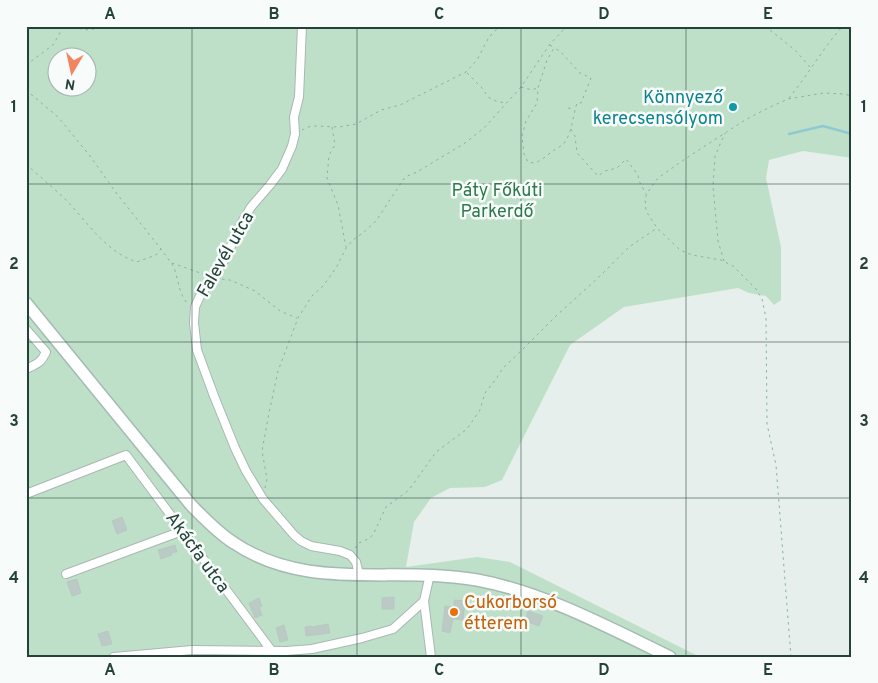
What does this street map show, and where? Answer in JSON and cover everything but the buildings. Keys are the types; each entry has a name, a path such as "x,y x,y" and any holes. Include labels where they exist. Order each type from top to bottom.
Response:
{"main road":[{"path":"26,303 192,505 222,535 244,550 283,567 309,572 359,575 430,574 478,580 519,591 580,614 670,657"}],"street":[{"name":"Falevél utca","path":"302,26 299,97 294,117 295,134 292,146 282,169 242,222 224,259 200,296 195,307 194,323 197,350 214,396 235,448 263,499 301,541 311,546 340,551 350,555"},
{"path":"26,328 46,352 42,360 26,369"},
{"name":"Akácfa utca","path":"26,494 126,455 271,650"},
{"path":"66,574 182,531"},
{"path":"350,555 356,562 359,575"},
{"path":"430,574 424,601 431,657"},
{"path":"114,657 192,650 286,651 312,648 362,638 393,629 424,601"}],"path":[{"path":"26,65 53,45 64,26"},
{"path":"73,26 82,30 97,29 100,26"},
{"path":"295,134 308,127 339,128 356,124 381,110 400,105 466,72 477,60 489,37 503,26"},
{"path":"263,499 267,479 262,451 278,371 298,318 312,296 323,286 336,268 346,248 376,221 405,177 418,172 465,143 484,128 521,87 550,44 567,26"},
{"path":"765,26 795,50 810,68"},
{"path":"788,99 800,85 832,38 843,26"},
{"path":"550,44 560,51 580,73 592,78 581,103 577,103 566,141 540,161 533,164 528,162 524,154 522,136 526,121 537,103 538,88 547,60 554,48"},
{"path":"466,72 488,97 506,103"},
{"path":"521,87 532,90 538,88"},
{"path":"26,90 58,118 85,149 117,194 171,262 181,293 186,302 195,307"},
{"path":"791,657 776,465 767,424 766,318 762,299 756,289 733,266 721,260 692,255 680,250 658,228 646,211 645,199 658,178 745,120 788,99 824,93 852,96"},
{"path":"568,108 575,109"},
{"path":"332,127 335,145 329,155 327,178 338,205 346,248"},
{"path":"570,128 575,136 577,153 598,176 605,171 616,168 626,159 638,175 646,195"},
{"path":"725,133 715,156 713,186 718,241 725,262"},
{"path":"26,164 113,249 136,262 156,255 161,248"},
{"path":"350,555 359,543 373,535 386,507 409,490 436,452 467,429 480,410 485,393 502,368 524,350 556,316 629,247 658,228"},
{"path":"171,262 212,277 230,280 255,291 280,311 298,318"}],"green space":[{"name":"Páty Főkúti Parkerdő","path":"26,26 852,26 852,158 803,151 769,160 766,178 781,247 781,300 774,305 766,296 749,293 738,288 624,307 570,345 502,480 485,487 450,488 431,498 414,522 406,567 477,557 510,562 700,657 26,657"}],"waterway":[{"path":"789,134 823,126 852,134"}],"place":[{"name":"Könnyező kerecsensólyom","path":"733,107"},
{"name":"Cukorborsó étterem","path":"454,612"}]}
